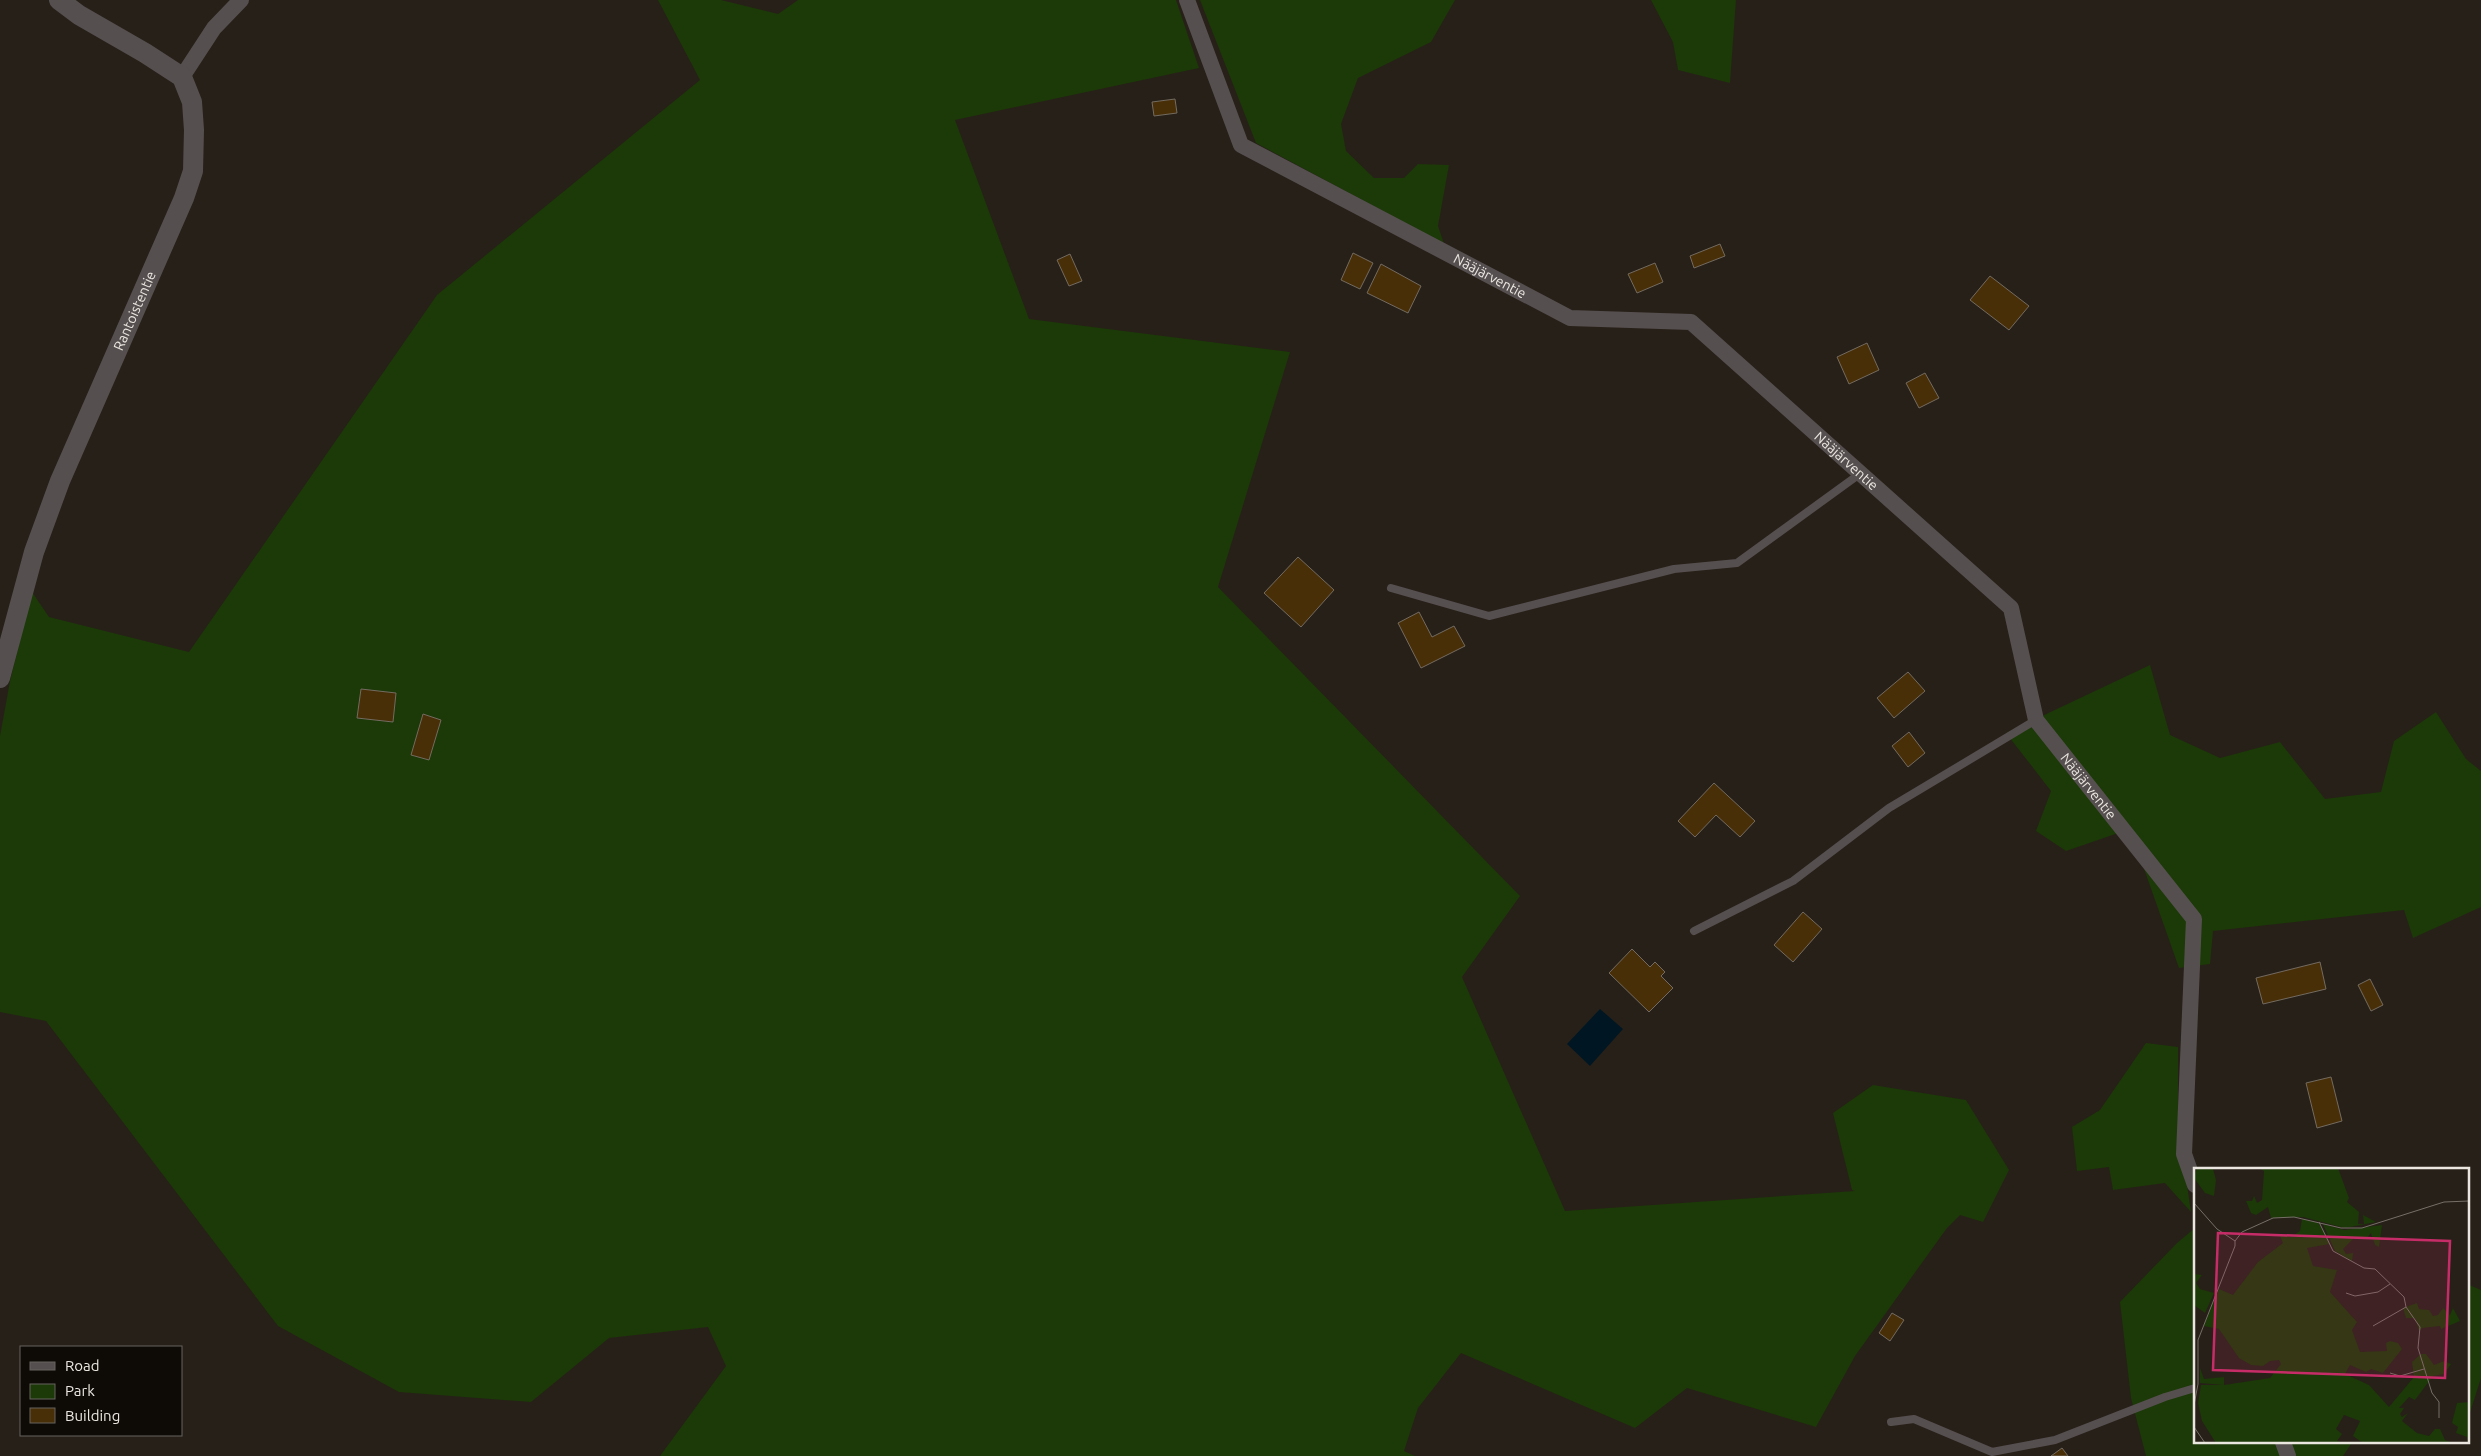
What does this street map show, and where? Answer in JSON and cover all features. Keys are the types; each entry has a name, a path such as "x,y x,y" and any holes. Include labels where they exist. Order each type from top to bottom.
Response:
{"street":[{"path":"59,0 79,15 145,52 182,78 214,28 241,0"},
{"name":"Nääjärventie","path":"1187,0 1241,145 1570,318 1691,322 2011,608 2036,720 2194,919 2184,1154 2194,1181"},
{"name":"Rantoistentie","path":"0,678 34,552 60,481 184,198 193,171 192,102 182,78"},
{"path":"2284,1444 2288,1456"}],"lane":[{"path":"1390,588 1489,616 1674,569 1737,563 1861,473"},
{"path":"1694,931 1793,881 1888,808 2036,720"},
{"path":"1891,1422 1914,1419 1992,1452 2055,1440 2165,1397 2194,1388"}],"green space":[{"path":"658,0 721,0 778,14 798,0 1176,0 1199,68 955,120 1029,319 1290,352 1218,587 1520,896 1462,977 1565,1211 1855,1191 1852,1190 1833,1113 1873,1085 1966,1100 2009,1170 1983,1222 1960,1215 1947,1228 1855,1356 1816,1427 1687,1388 1635,1428 1461,1353 1418,1408 1404,1451 1415,1456 660,1456 726,1366 708,1327 609,1338 531,1402 399,1392 278,1326 46,1021 0,1012 0,736 10,681 32,592 49,617 189,652 437,295 700,80"},
{"path":"1200,0 1455,0 1431,42 1358,78 1341,124 1346,151 1374,178 1404,178 1418,164 1449,165 1438,226 1444,244 1256,143"},
{"path":"1651,0 1736,0 1730,83 1678,70 1673,42"},
{"path":"2150,665 2170,735 2220,758 2280,742 2325,799 2381,792 2394,741 2436,712 2466,759 2481,771 2481,907 2413,938 2404,910 2213,931 2210,964 2179,968 2130,829 2066,851 2036,831 2051,791 2006,733"},
{"path":"2146,1043 2178,1047 2178,1124 2191,1212 2165,1183 2113,1190 2109,1167 2077,1171 2072,1127 2100,1110"},
{"path":"2194,1229 2194,1444 2351,1444 2343,1456 2146,1456 2131,1398 2120,1302 2177,1243"},
{"path":"2468,1284 2481,1290 2481,1378 2468,1419"}],"water":[{"path":"1600,1009 1623,1029 1590,1066 1567,1044"}],"building":[{"path":"1175,99 1177,113 1154,116 1152,102"},
{"path":"1720,244 1725,256 1694,268 1690,256"},
{"path":"1353,253 1373,263 1360,289 1341,280"},
{"path":"1070,254 1082,281 1069,286 1057,260"},
{"path":"1655,263 1663,282 1637,293 1628,274"},
{"path":"1381,264 1421,286 1408,313 1367,293"},
{"path":"1990,276 2029,306 2009,330 1970,300"},
{"path":"1867,343 1879,370 1849,384 1837,357"},
{"path":"1925,373 1939,398 1919,408 1906,383"},
{"path":"1298,557 1334,590 1301,627 1264,593"},
{"path":"1419,612 1432,637 1454,626 1465,646 1421,668 1398,623"},
{"path":"1908,672 1925,691 1894,718 1877,698"},
{"path":"361,689 396,693 393,722 357,718"},
{"path":"423,714 441,720 429,760 411,755"},
{"path":"1909,732 1925,753 1908,767 1892,746"},
{"path":"1714,783 1755,821 1740,837 1716,815 1695,837 1678,821"},
{"path":"1803,912 1822,929 1793,962 1774,945"},
{"path":"1632,949 1650,967 1655,962 1665,972 1661,976 1673,988 1649,1012 1609,973"},
{"path":"2320,962 2326,989 2263,1004 2256,978"},
{"path":"2370,979 2383,1005 2371,1011 2358,985"},
{"path":"2331,1077 2342,1121 2317,1128 2306,1083"},
{"path":"1892,1313 1904,1320 1890,1341 1879,1333"},
{"path":"2062,1448 2068,1456 2051,1456"}]}
